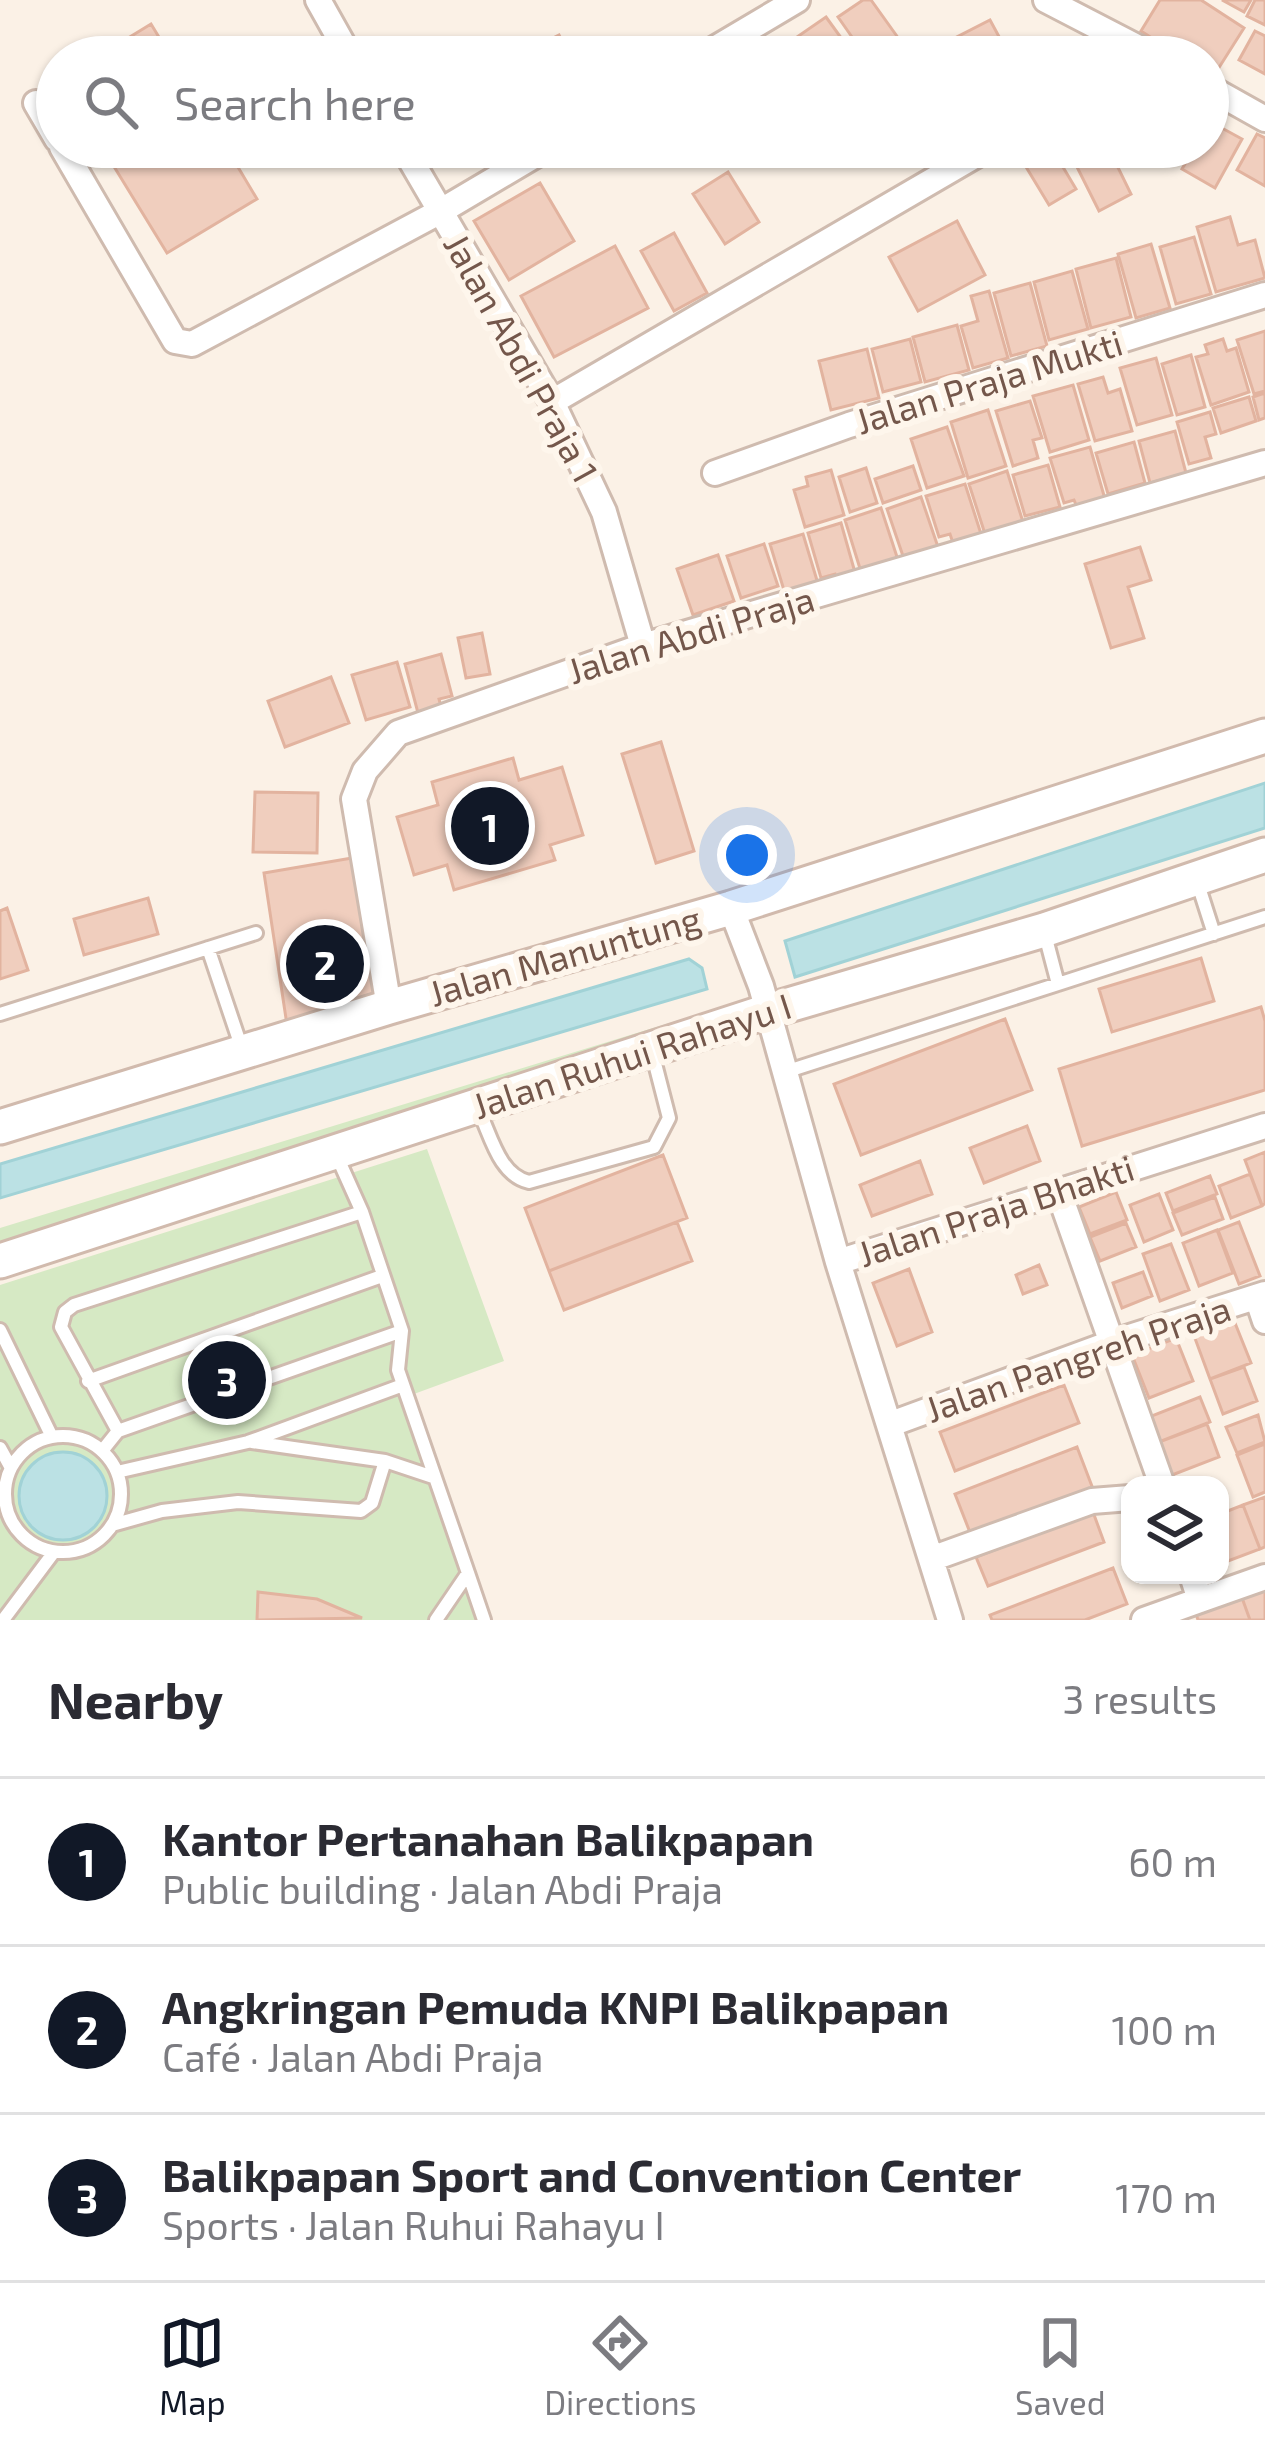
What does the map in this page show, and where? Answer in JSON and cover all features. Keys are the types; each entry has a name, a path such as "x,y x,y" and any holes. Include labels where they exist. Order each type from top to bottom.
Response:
{"street":[{"path":"736,36 797,0"},
{"path":"1046,0 1113,36"},
{"path":"328,3 341,36"},
{"path":"1229,99 1265,119"},
{"path":"74,168 175,341 191,344 514,168"},
{"name":"Jalan Abdi Praja 1","path":"415,168 552,403 604,512 643,646"},
{"path":"552,403 954,168"},
{"name":"Jalan Praja Mukti","path":"715,472 849,425 1265,295"},
{"name":"Jalan Abdi Praja","path":"388,1007 354,799 365,771 398,734 643,646 1265,463"},
{"name":"Jalan Manuntung","path":"0,1127 388,1007 737,921 1265,736"},
{"name":"Jalan Ruhui Rahayu I","path":"0,1262 652,1051 764,998 1043,930 1265,855"},
{"name":"Jalan Praja Bhakti","path":"737,921 764,998 838,1262 1265,1126"},
{"path":"1058,1190 1159,1476"},
{"path":"838,1262 950,1620"},
{"name":"Jalan Pangreh Praja","path":"891,1424 1114,1342 1262,1304"},
{"path":"931,1559 1092,1501 1121,1499"},
{"path":"1144,1620 1196,1587 1265,1577"}],"lane":[{"path":"1196,877 1214,934"},
{"path":"785,1072 1265,917"},
{"path":"1043,930 1058,984"},
{"path":"0,1014 256,933"},
{"path":"208,948 244,1053"},
{"path":"477,1105 505,1168 529,1182 654,1147 669,1118 652,1051"},
{"path":"335,1153 362,1212 402,1331 398,1370 484,1620"},
{"path":"118,1430 62,1327 65,1312 74,1305 362,1212"},
{"path":"88,1381 382,1276"},
{"path":"0,1330 52,1437"},
{"path":"102,1451 118,1430 402,1331"},
{"path":"117,1472 248,1442 403,1385"},
{"path":"0,1540 8,1520 5,1503 11,1468 21,1454 52,1437 87,1441 102,1451 117,1472 121,1499 112,1525"},
{"path":"248,1442 385,1461 433,1477"},
{"path":"0,1448 11,1468"},
{"path":"8,1520 25,1538 54,1552 87,1546 112,1525 162,1511 238,1502 361,1511 372,1503 385,1461"},
{"path":"3,1620 54,1552"},
{"path":"436,1620 467,1573"}],"green space":[{"path":"702,1013 709,1031 0,1252 0,1228"},
{"path":"427,1149 504,1361 403,1398 476,1620 0,1620 0,1285"}],"water":[{"path":"1265,783 1265,828 795,977 785,941"},
{"path":"689,959 702,968 707,989 0,1198 0,1164"},
{"path":"63,1452 80,1455 94,1465 104,1479 104,1513 94,1527 80,1537 63,1540 46,1537 32,1527 22,1513 19,1496 22,1479 32,1465 46,1455"}],"building":[{"path":"863,0 871,0 897,36 851,36 838,17"},
{"path":"1160,0 1201,0 1244,28 1229,52 1229,36 1149,36 1141,31"},
{"path":"1222,0 1251,0 1244,12"},
{"path":"1255,0 1265,0 1265,25 1247,16"},
{"path":"826,17 840,36 798,36"},
{"path":"990,20 999,36 959,36"},
{"path":"151,24 158,36 131,36"},
{"path":"1255,31 1265,36 1265,74 1239,60"},
{"path":"1229,132 1242,139 1229,163"},
{"path":"1257,134 1265,138 1265,186 1237,170"},
{"path":"115,168 239,168 257,199 167,253"},
{"path":"1027,168 1064,168 1076,189 1049,205"},
{"path":"1078,168 1118,168 1131,194 1099,211"},
{"path":"1183,168 1226,168 1215,188"},
{"path":"728,172 759,222 725,244 693,194"},
{"path":"540,183 574,241 509,280 474,221"},
{"path":"1230,217 1238,245 1255,240 1265,278 1216,292 1197,227"},
{"path":"957,221 985,275 918,311 889,257"},
{"path":"674,233 707,293 674,311 641,251"},
{"path":"1194,237 1211,294 1176,304 1160,247"},
{"path":"1151,244 1170,308 1136,318 1118,254"},
{"path":"615,246 648,308 554,357 521,296"},
{"path":"1116,258 1131,317 1091,328 1076,269"},
{"path":"1072,271 1088,329 1049,340 1034,282"},
{"path":"1030,283 1047,346 1011,356 994,293"},
{"path":"989,291 1008,358 973,368 961,326 978,321 971,296"},
{"path":"957,325 969,370 925,382 913,337"},
{"path":"1265,331 1265,391 1254,394 1237,340"},
{"path":"910,339 921,382 883,392 872,349"},
{"path":"1223,339 1227,351 1236,348 1249,392 1211,405 1196,357 1208,354 1205,345"},
{"path":"867,349 879,398 831,410 819,361"},
{"path":"1191,355 1205,407 1177,415 1162,364"},
{"path":"1156,358 1172,415 1137,425 1120,368"},
{"path":"1103,377 1108,393 1120,389 1132,431 1095,441 1078,384"},
{"path":"1073,385 1089,440 1050,452 1033,396"},
{"path":"1265,393 1265,418 1259,420 1253,397"},
{"path":"1249,397 1256,421 1221,433 1213,408"},
{"path":"1030,401 1042,438 1033,440 1038,458 1013,466 996,411"},
{"path":"988,410 1006,466 968,478 951,422"},
{"path":"1210,412 1216,434 1205,437 1211,458 1189,464 1177,422"},
{"path":"947,427 964,476 927,488 911,439"},
{"path":"1175,431 1186,473 1150,483 1139,441"},
{"path":"1134,442 1145,483 1108,494 1096,453"},
{"path":"1090,447 1105,499 1077,507 1074,500 1064,503 1050,458"},
{"path":"1048,465 1060,507 1025,516 1013,475"},
{"path":"913,466 921,490 883,503 875,479"},
{"path":"866,468 877,503 850,512 839,477"},
{"path":"831,470 844,515 805,527 794,490 808,486 806,477"},
{"path":"1007,471 1023,522 985,534 969,484"},
{"path":"965,484 982,537 954,546 950,534 939,537 926,496"},
{"path":"921,497 938,547 904,559 887,509"},
{"path":"881,508 899,563 862,575 845,520"},
{"path":"841,523 856,576 837,582 835,574 821,578 808,533"},
{"path":"803,534 819,587 786,597 770,544"},
{"path":"764,544 778,586 741,598 727,556"},
{"path":"1140,547 1151,580 1128,587 1144,638 1111,648 1085,564"},
{"path":"718,555 734,601 693,615 677,569"},
{"path":"482,633 490,674 466,678 458,638"},
{"path":"441,654 452,696 439,699 441,707 418,713 405,664"},
{"path":"397,662 410,707 366,720 352,675"},
{"path":"331,677 349,723 285,747 268,701"},
{"path":"661,742 694,851 656,863 622,754"},
{"path":"513,758 519,780 562,767 583,835 550,845 555,860 454,890 447,865 414,875 397,817 438,805 432,782"},
{"path":"255,792 318,793 317,853 253,852"},
{"path":"352,858 377,996 287,1025 264,873"},
{"path":"148,898 158,934 84,955 74,919"},
{"path":"7,908 28,970 0,979 0,911"},
{"path":"1201,958 1214,1001 1112,1032 1099,989"},
{"path":"1261,1007 1265,1090 1082,1146 1059,1069"},
{"path":"1005,1019 1032,1090 861,1155 834,1084"},
{"path":"1027,1126 1040,1161 984,1183 970,1148"},
{"path":"1265,1152 1265,1204 1262,1205 1245,1160"},
{"path":"663,1155 687,1218 549,1271 525,1208"},
{"path":"920,1161 932,1194 872,1216 860,1185"},
{"path":"1250,1174 1262,1206 1231,1218 1219,1186"},
{"path":"1210,1176 1217,1194 1173,1211 1166,1193"},
{"path":"1116,1192 1127,1220 1090,1234 1079,1207"},
{"path":"1159,1194 1173,1230 1144,1242 1130,1205"},
{"path":"1215,1197 1223,1219 1182,1235 1173,1213"},
{"path":"677,1222 692,1261 564,1310 549,1271"},
{"path":"1239,1222 1260,1276 1239,1284 1218,1230"},
{"path":"1126,1223 1136,1247 1100,1261 1090,1237"},
{"path":"1217,1230 1233,1273 1199,1286 1183,1243"},
{"path":"1171,1244 1189,1290 1160,1301 1143,1254"},
{"path":"1039,1265 1047,1285 1023,1294 1016,1275"},
{"path":"909,1269 932,1332 897,1346 873,1283"},
{"path":"1143,1272 1152,1296 1122,1308 1113,1283"},
{"path":"1233,1318 1251,1363 1210,1379 1193,1333"},
{"path":"1176,1338 1193,1381 1149,1398 1132,1355"},
{"path":"1244,1367 1257,1401 1223,1414 1210,1379"},
{"path":"1064,1385 1079,1423 955,1471 940,1432"},
{"path":"1200,1397 1210,1422 1159,1442 1149,1417"},
{"path":"1258,1415 1265,1442 1237,1453 1226,1427"},
{"path":"1207,1424 1219,1457 1172,1475 1159,1442"},
{"path":"1265,1444 1265,1492 1253,1497 1237,1455"},
{"path":"1077,1447 1093,1489 971,1535 955,1494"},
{"path":"1265,1497 1265,1547 1260,1549 1243,1505"},
{"path":"1243,1505 1260,1549 1229,1561 1229,1510"},
{"path":"1093,1512 1104,1542 988,1586 976,1557"},
{"path":"1113,1568 1127,1604 1085,1620 992,1620 990,1615"},
{"path":"1265,1586 1265,1620 1250,1620 1241,1595"},
{"path":"258,1592 317,1599 362,1618 257,1620"},
{"path":"1241,1595 1250,1620 1198,1620 1195,1611"}],"place":[{"name":"Kantor Pertanahan Balikpapan","path":"490,826"},
{"name":"Angkringan Pemuda KNPI Balikpapan","path":"325,964"},
{"name":"Balikpapan Sport and Convention Center","path":"227,1380"}]}
